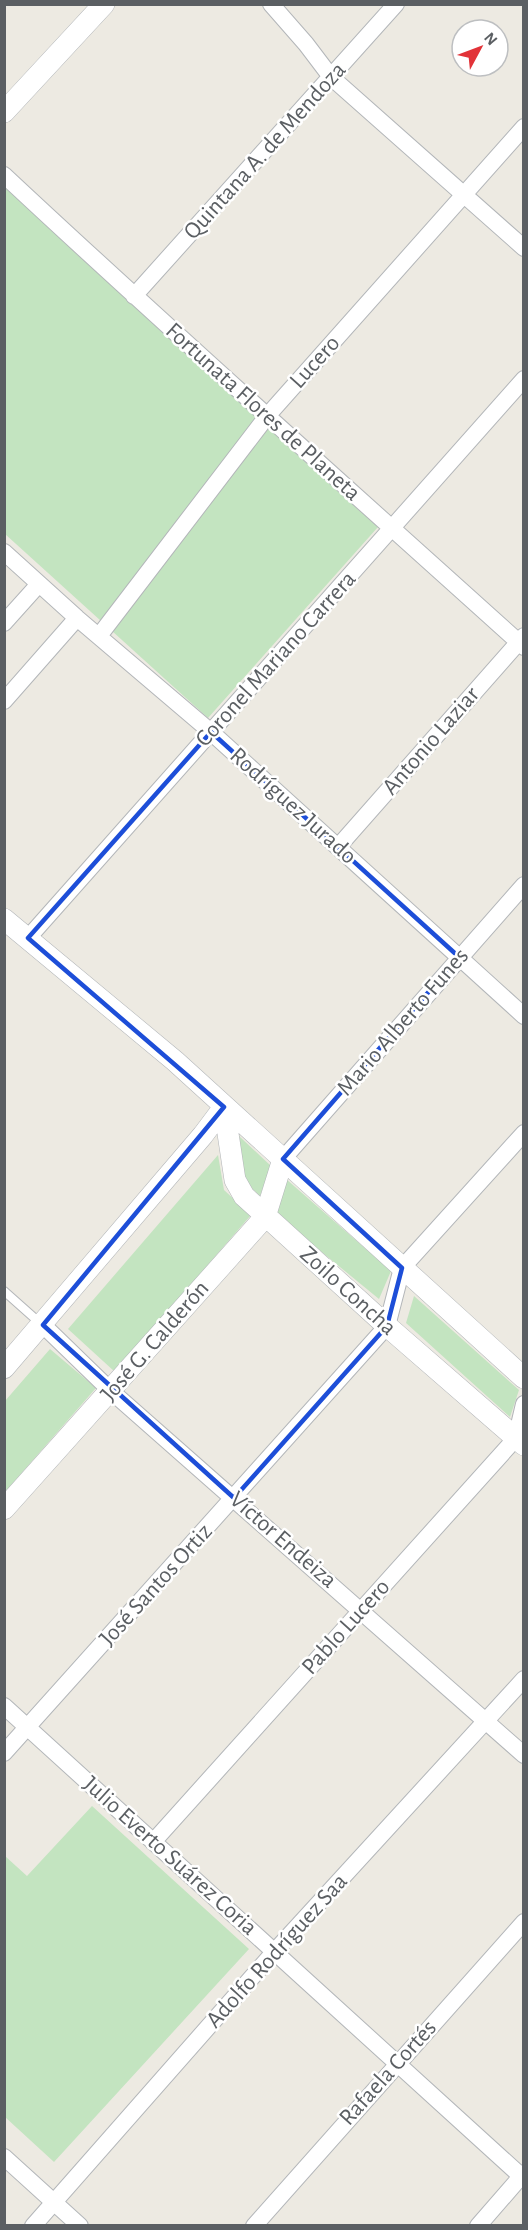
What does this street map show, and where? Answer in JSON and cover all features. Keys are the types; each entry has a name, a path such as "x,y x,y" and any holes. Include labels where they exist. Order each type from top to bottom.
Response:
{"street":[{"path":"5,110 104,4"},
{"path":"271,4 332,77 524,248"},
{"name":"Quintana A. de Mendoza","path":"134,296 396,4"},
{"name":"Lucero","path":"99,636 268,415 524,126"},
{"name":"Fortunata Flores de Planeta","path":"4,175 391,529 522,642"},
{"name":"Coronel Mariano Carrera","path":"28,938 524,379"},
{"name":"Rodríguez Jurado","path":"4,552 77,618 211,732 524,1016"},
{"path":"4,623 39,584"},
{"path":"4,701 77,618"},
{"name":"Antonio Laziar","path":"338,847 522,642"},
{"name":"Mario Alberto Funes","path":"282,1159 524,885"},
{"path":"4,919 175,1061 524,1378"},
{"path":"4,1368 204,1135 224,1107"},
{"name":"Zoilo Concha","path":"224,1107 234,1180 243,1196 387,1326 520,1441"},
{"path":"402,1268 524,1133"},
{"name":"José G. Calderón","path":"4,1509 265,1217 282,1159"},
{"name":"José Santos Ortiz","path":"4,1753 387,1326 402,1268"},
{"name":"Víctor Endeiza","path":"42,1325 111,1390 524,1755"},
{"name":"Pablo Lucero","path":"153,1842 362,1610 520,1441 524,1404"},
{"name":"Adolfo Rodríguez Saa","path":"33,2226 275,1952 524,1679"},
{"name":"Julio Everto Suárez Coria","path":"4,1706 396,2064 522,2175"},
{"name":"Rafaela Cortés","path":"254,2226 524,1922"},
{"path":"4,2157 80,2226"},
{"path":"478,2226 522,2175"}],"lane":[{"path":"4,1291 42,1325"}],"highlighted area":[{"path":"211,732 459,957 283,1159 402,1268 387,1326 234,1498 43,1325 224,1107 28,938"}],"green space":[{"path":"4,181 378,527 208,718 5,534"},
{"path":"239,1136 271,1166 260,1196 244,1176 240,1162"},
{"path":"218,1155 224,1190 251,1215 115,1372 68,1329"},
{"path":"286,1179 391,1271 379,1299 274,1213"},
{"path":"414,1296 519,1390 510,1417 406,1323"},
{"path":"50,1349 96,1388 5,1492 5,1401"},
{"path":"92,1806 249,1949 54,2162 5,2117 5,1856 27,1876"}]}
